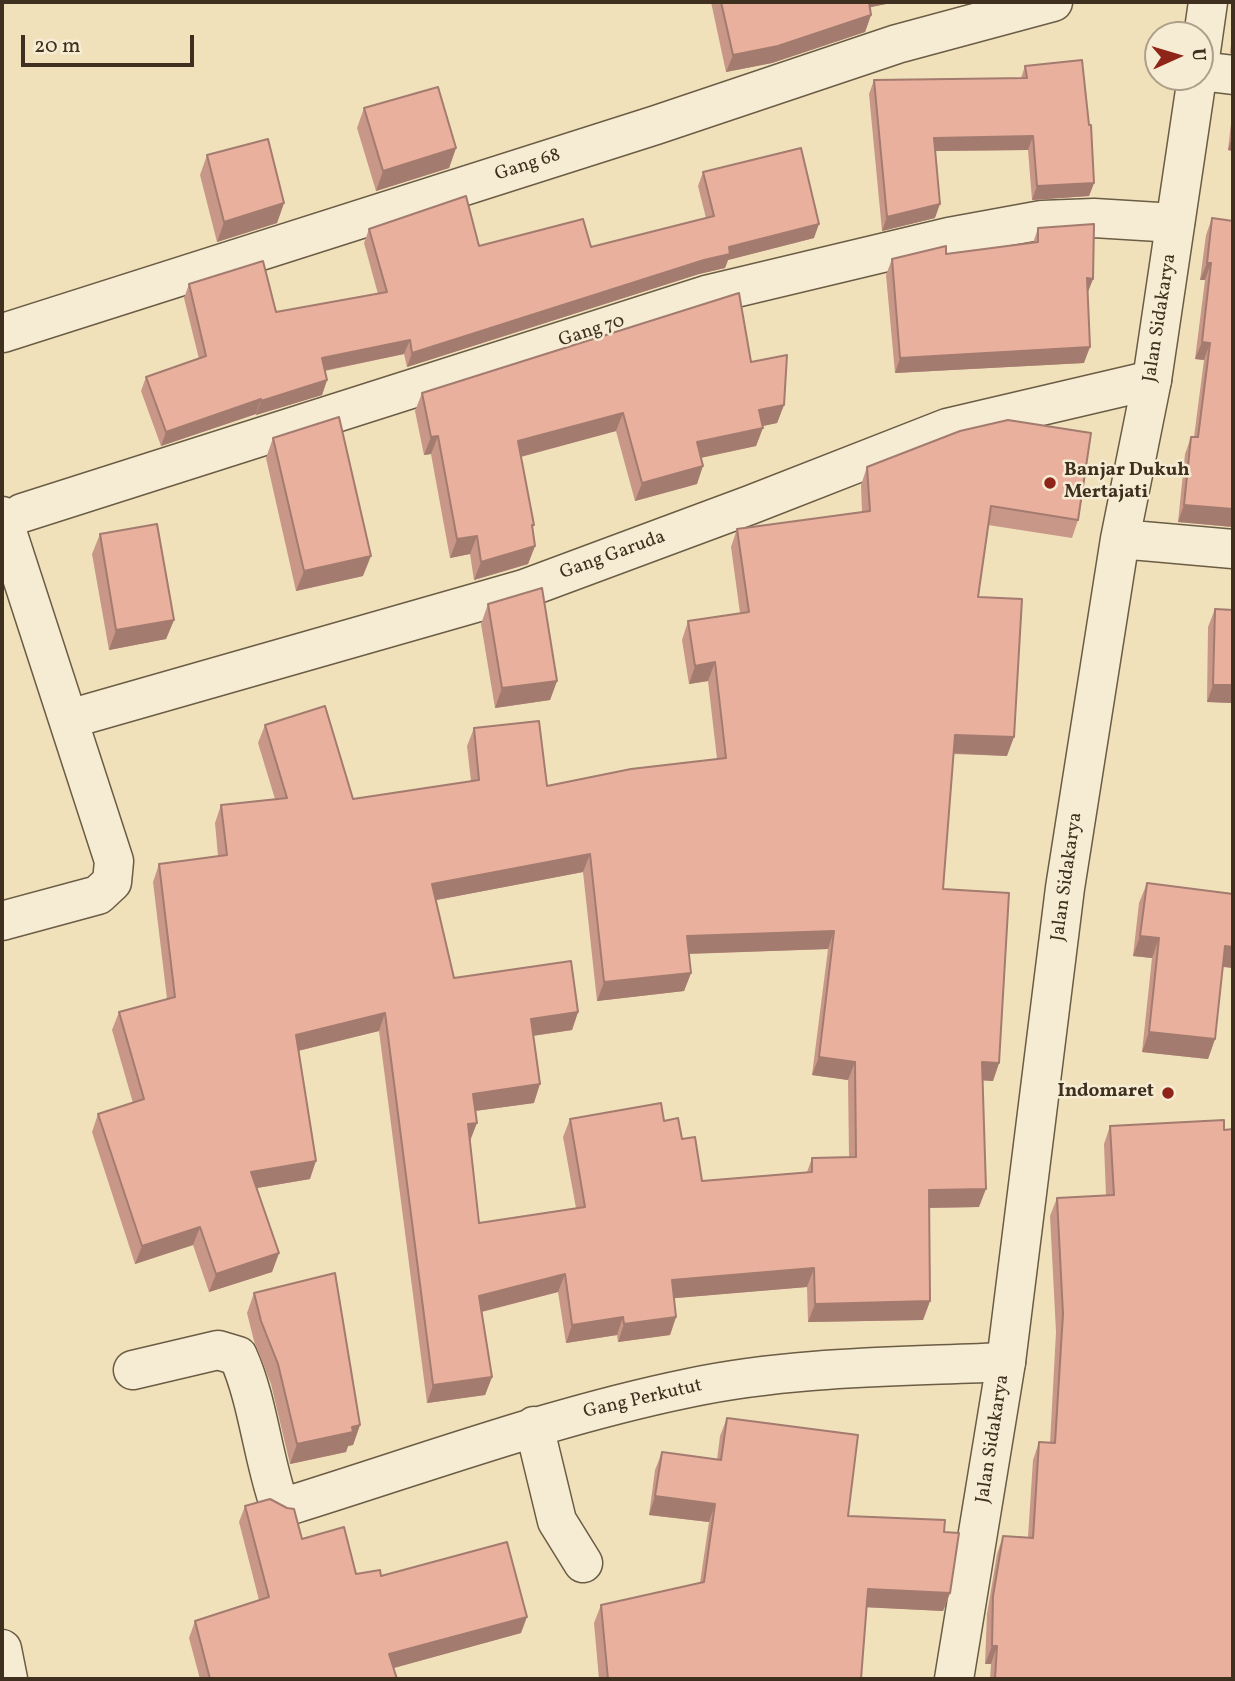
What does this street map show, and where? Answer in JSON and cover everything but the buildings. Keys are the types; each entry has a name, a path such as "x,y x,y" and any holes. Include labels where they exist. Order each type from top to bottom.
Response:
{"street":[{"name":"Gang 68","path":"3,333 643,129 897,44 1053,2"},
{"path":"1205,21 1208,2"},
{"path":"1214,73 1233,75"},
{"name":"Jalan Sidakarya","path":"954,1679 1006,1362 1065,888 1120,539 1152,380 1195,91"},
{"name":"Gang 70","path":"12,515 706,295 949,237 1042,220 1094,218 1175,223"},
{"name":"Gang Garuda","path":"69,719 524,589 947,428 1152,380"},
{"path":"2,920 98,895 112,882 114,861 69,719 12,515"},
{"path":"1120,539 1233,549"},
{"name":"Gang Perkutut","path":"133,1370 218,1350 238,1356 246,1373 266,1465 277,1497 291,1505 534,1426 690,1388 787,1372 1006,1362"},
{"path":"534,1426 557,1521 583,1563"},
{"path":"2,1648 8,1679"}],"place":[{"name":"Banjar Dukuh Mertajati","path":"1050,483"},
{"name":"Indomaret","path":"1168,1093"}]}
